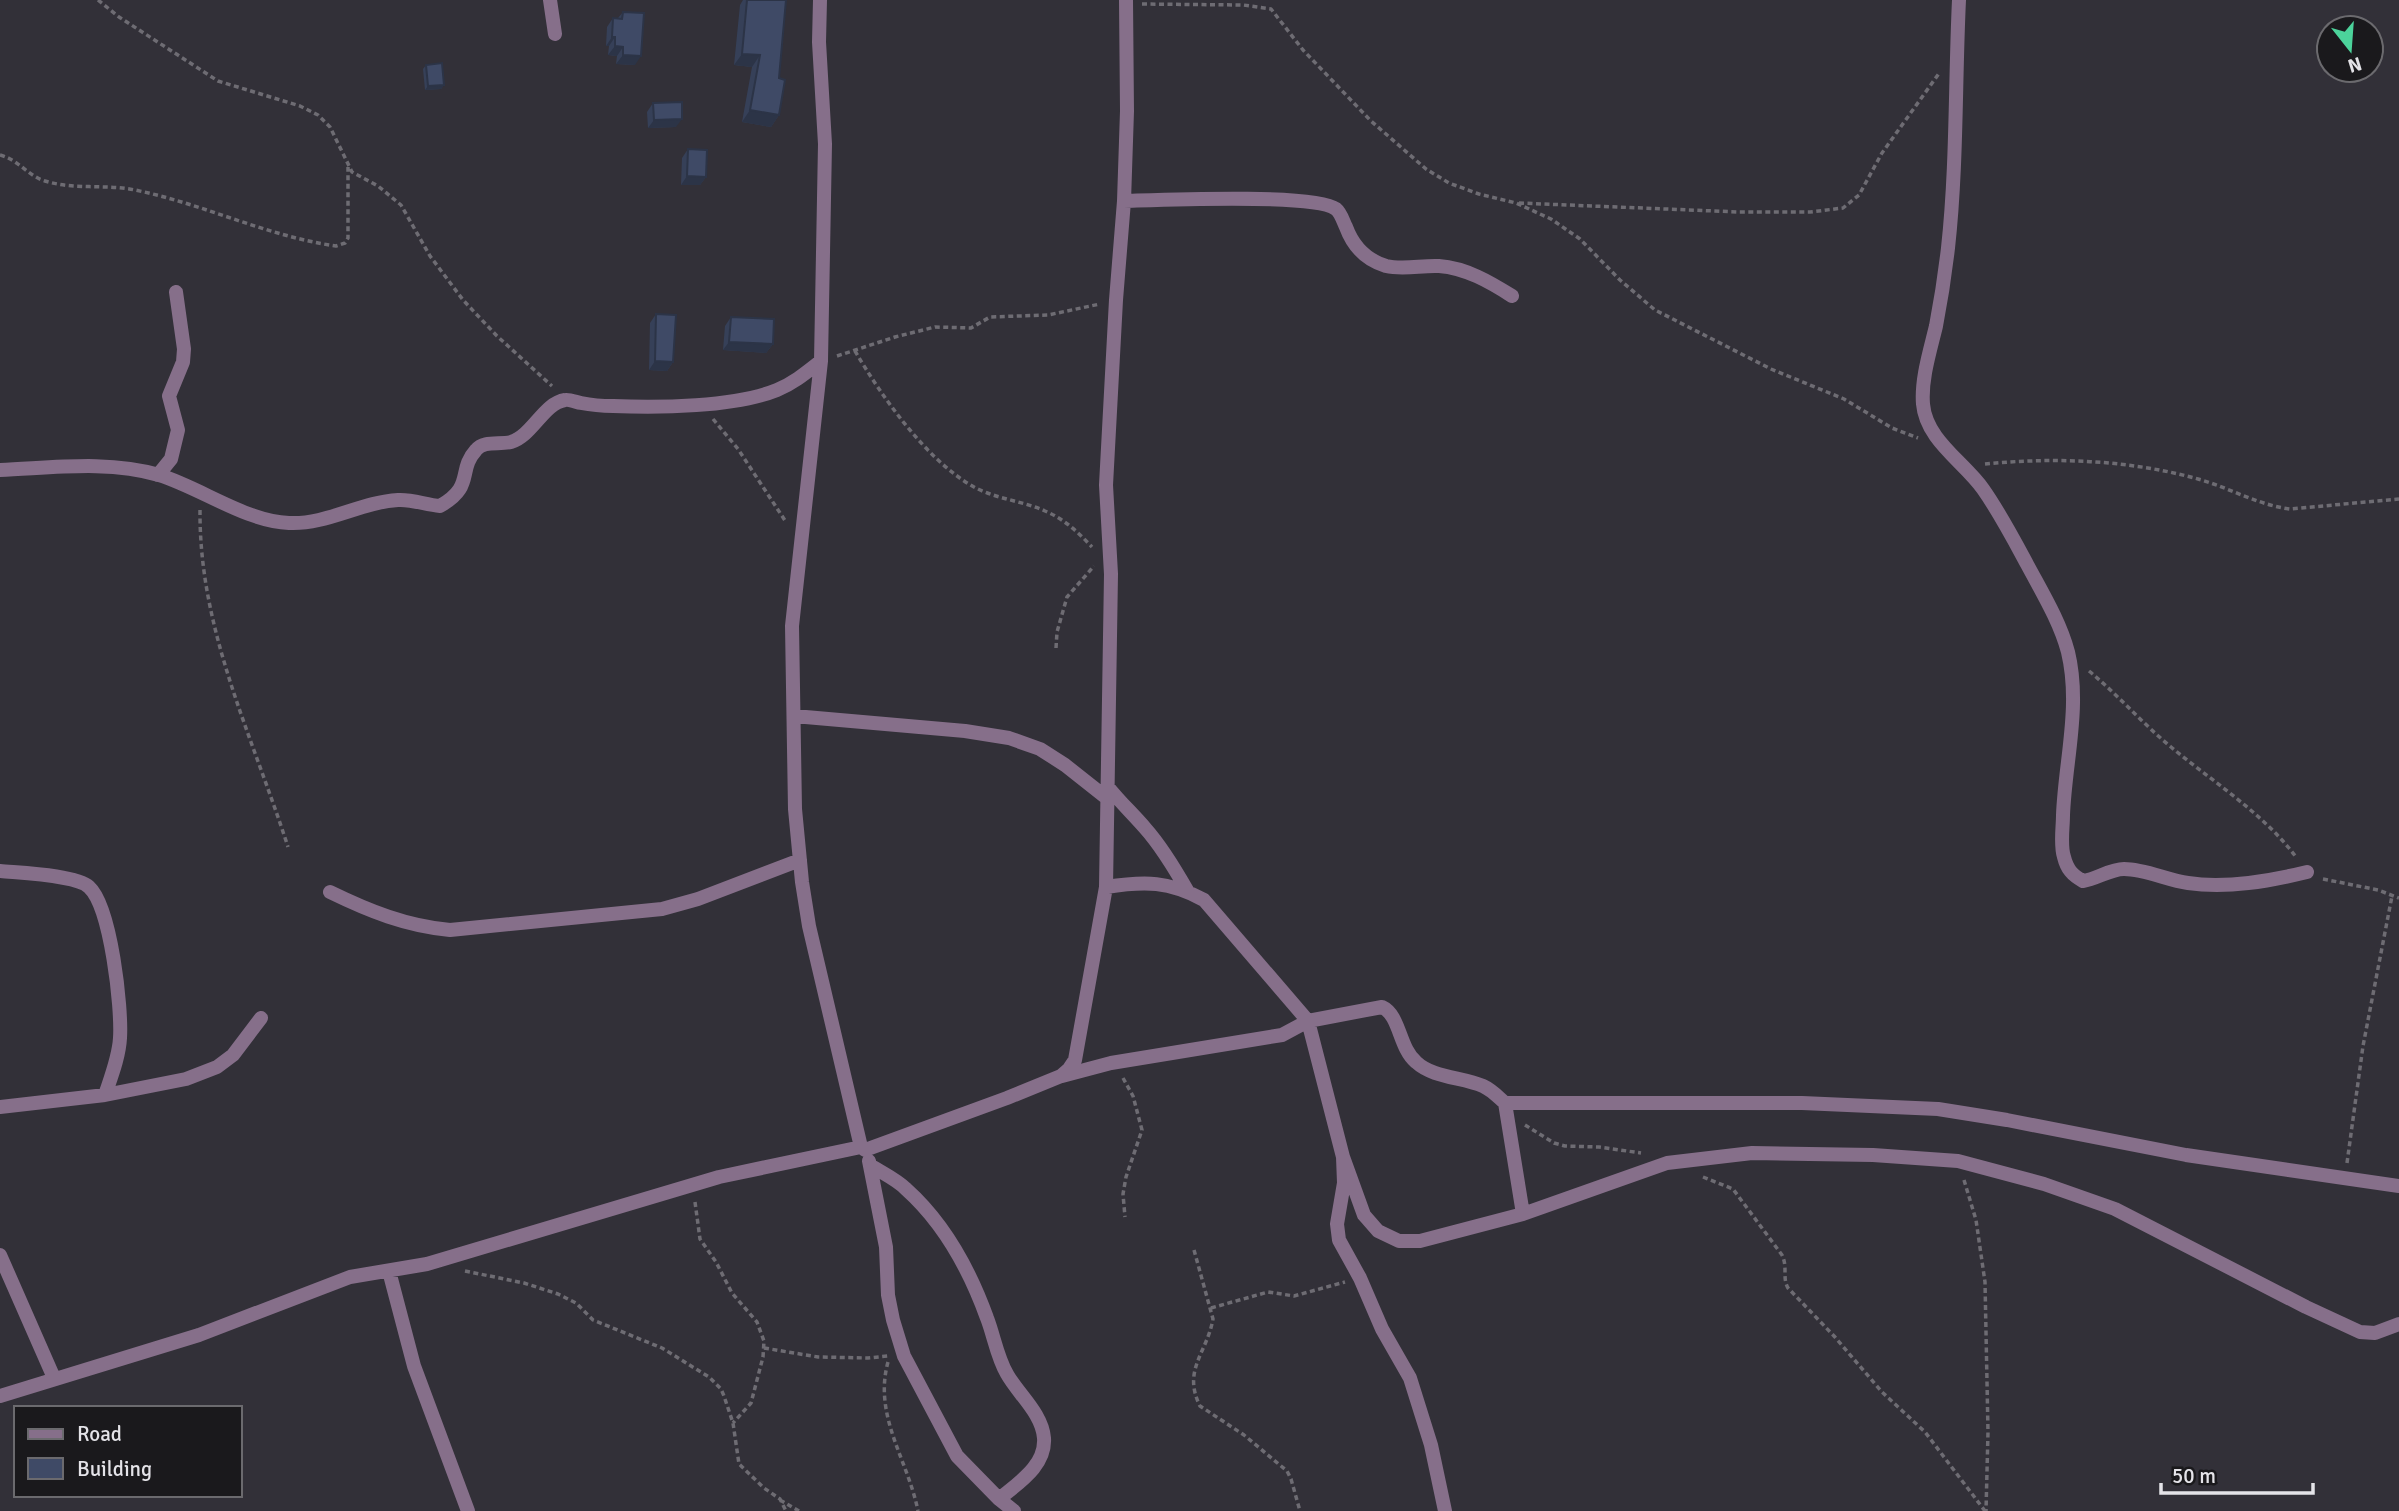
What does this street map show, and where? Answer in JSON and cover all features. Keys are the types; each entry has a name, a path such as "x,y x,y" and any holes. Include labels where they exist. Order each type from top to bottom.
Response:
{"street":[{"path":"550,0 555,34"},
{"path":"821,0 819,42 825,144 821,361 792,626 795,808 800,860 809,926 863,1148 870,1165 886,1247 888,1295 897,1356 957,1456 1014,1511"},
{"path":"1959,0 1955,156 1949,246 1943,294 1925,376 1923,406 1932,429 1945,450 1965,466 1993,505 2058,624 2068,654 2072,702 2070,751 2064,796 2063,856 2069,871 2083,881 2110,871 2129,869 2193,884 2271,881 2308,872"},
{"path":"1061,1076 1075,1060 1106,887 1111,574 1106,485 1124,201 1126,2"},
{"path":"1124,201 1213,199 1308,202 1329,206 1338,210 1353,244 1367,257 1387,266 1440,266 1462,271 1485,279 1512,296"},
{"path":"158,475 171,459 178,430 169,396 183,362 184,349 176,292"},
{"path":"0,470 85,466 132,469 158,475 248,513 289,523 308,522 399,500 440,506 457,494 463,485 470,458 482,444 512,442 521,437 552,406 565,400 583,404 626,406 702,403 751,397 775,391 794,382 821,361"},
{"path":"794,716 965,731 1009,738 1040,749 1108,793 1144,826 1173,865 1188,892"},
{"path":"330,892 419,928 450,930 662,909 698,899 800,860"},
{"path":"0,871 78,881 90,887 98,900 108,928 120,1039 105,1095"},
{"path":"1106,887 1133,883 1164,884 1204,900 1308,1021 1343,1157 1364,1214 1378,1231 1399,1241 1420,1241 1523,1214 1667,1163 1752,1153 1873,1154 1958,1161 2044,1184 2115,1209 2360,1332 2375,1334 2399,1324"},
{"path":"0,1396 199,1335 350,1277 427,1264 694,1185 863,1148 1061,1076 1111,1063 1282,1035 1308,1021 1384,1008 1391,1014 1405,1051 1419,1066 1488,1088 1507,1109 1523,1214"},
{"path":"0,1107 105,1095 186,1079 217,1068 233,1055 261,1018"},
{"path":"1507,1109 1802,1103 1938,1109 2186,1155 2399,1186"},
{"path":"1343,1157 1344,1183 1337,1233 1382,1329 1410,1378 1431,1445 1445,1511"},
{"path":"870,1165 905,1188 957,1251 987,1317 1007,1375 1034,1412 1042,1429 1043,1447 1037,1466 999,1499"},
{"path":"0,1255 54,1378"},
{"path":"389,1271 414,1366 468,1511"}],"path":[{"path":"98,0 119,17 218,81 299,106 318,116 330,127 348,167 391,194 401,205 430,256 463,300 565,400"},
{"path":"1126,2 1243,5 1271,9 1303,50 1371,121 1426,169 1449,183 1516,203 1551,219 1580,239 1620,280 1655,310 1760,363 1844,399 1892,428 1945,450"},
{"path":"1516,203 1739,212 1810,212 1843,208 1859,195 1882,153 1957,47"},
{"path":"0,155 12,158 42,181 71,186 133,189 265,230 336,246 345,243 348,238 348,167"},
{"path":"821,361 935,327 971,328 990,317 1048,315 1116,300"},
{"path":"855,351 894,410 954,475 976,489 1044,510 1072,526 1094,549"},
{"path":"702,403 774,502 799,548"},
{"path":"1965,466 2025,460 2062,460 2146,468 2195,478 2272,507 2290,509 2399,499"},
{"path":"200,491 200,543 204,588 228,674 288,847"},
{"path":"1056,648 1057,632 1067,597 1095,564"},
{"path":"2068,654 2113,691 2172,748 2265,823 2308,872 2324,880 2378,890 2399,898"},
{"path":"2345,1178 2363,1046 2392,896"},
{"path":"1111,1063 1133,1096 1142,1130 1126,1177 1123,1194 1125,1217"},
{"path":"1507,1109 1553,1143 1648,1154 1732,1189 1782,1255 1786,1264 1785,1279 1788,1288 1882,1392 1924,1432 1986,1511"},
{"path":"1958,1161 1976,1220 1985,1282 1988,1432 1986,1511"},
{"path":"694,1185 700,1239 732,1293 757,1322 764,1340 764,1357 751,1403 733,1423"},
{"path":"1194,1250 1213,1319 1192,1377 1196,1399 1200,1406 1244,1434 1287,1471 1300,1511"},
{"path":"463,1271 524,1283 558,1294 576,1303 593,1320 662,1348 709,1377 721,1389 733,1423 739,1464 764,1488 799,1511"},
{"path":"1211,1308 1268,1292 1294,1296 1360,1278"},
{"path":"764,1348 818,1357 897,1356"},
{"path":"897,1356 884,1380 883,1394 888,1423 914,1491 918,1511"},
{"path":"780,1499 786,1511"}],"building":[{"path":"747,0 786,0 779,78 785,80 779,115 750,110 760,55 742,54"},
{"path":"623,12 644,13 641,56 623,55 623,47 615,46 615,37 612,37 613,18 622,19"},
{"path":"442,63 444,85 428,86 426,65"},
{"path":"682,102 682,119 654,120 653,103"},
{"path":"688,149 707,150 706,177 687,176"},
{"path":"656,314 676,315 673,362 655,361"},
{"path":"731,317 774,319 773,344 729,342"}]}
